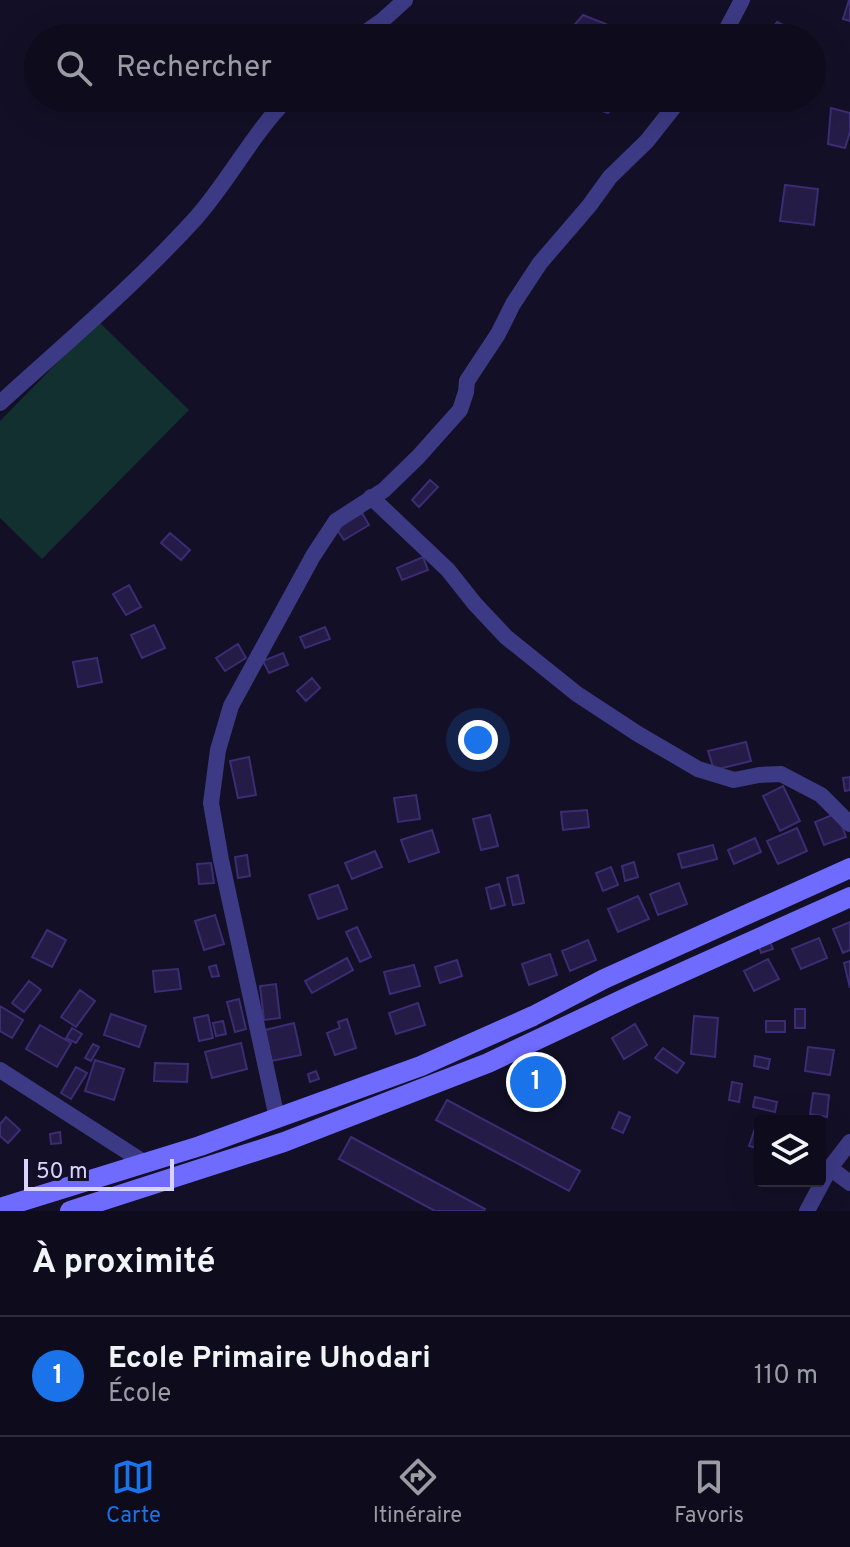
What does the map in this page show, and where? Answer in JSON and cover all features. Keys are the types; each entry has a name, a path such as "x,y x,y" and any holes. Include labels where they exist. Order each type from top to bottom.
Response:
{"street":[{"path":"377,24 405,0"},
{"path":"729,24 742,0"},
{"path":"0,403 177,238 226,180 274,112"},
{"path":"277,1118 211,803 218,750 231,706 313,556 336,521 384,490 460,410 467,381 540,263 610,177 647,141 670,112"},
{"path":"371,497 448,570 506,637 577,694 698,769 734,780 781,774 821,795 850,824"},
{"path":"15,1208 200,1146 421,1066 850,868"},
{"path":"70,1211 284,1142 473,1069 850,897"},
{"path":"0,1070 145,1163"},
{"path":"807,1211 830,1168 850,1142"},
{"path":"830,1168 850,1183"}],"green space":[{"path":"98,321 189,410 42,559 0,518 0,421"}],"building":[{"path":"850,0 850,21 843,19"},
{"path":"583,15 606,24 575,24"},
{"path":"831,108 850,113 850,132 845,148 828,144"},
{"path":"785,185 818,189 814,225 780,221"},
{"path":"430,480 438,487 419,507 412,500"},
{"path":"362,513 369,525 344,540 336,528"},
{"path":"170,533 190,550 181,560 161,543"},
{"path":"423,557 428,570 402,580 397,568"},
{"path":"129,585 141,607 126,615 113,594"},
{"path":"154,625 165,648 142,658 131,635"},
{"path":"325,627 330,639 305,648 300,637"},
{"path":"238,644 246,658 225,671 216,658"},
{"path":"283,653 288,665 269,673 263,661"},
{"path":"97,658 102,682 78,687 73,662"},
{"path":"312,678 320,688 306,701 297,691"},
{"path":"746,742 751,761 714,770 708,751"},
{"path":"249,757 256,795 238,798 230,761"},
{"path":"850,777 850,790 845,791 843,778"},
{"path":"783,786 800,821 780,831 763,796"},
{"path":"416,795 420,819 398,822 394,798"},
{"path":"587,810 589,827 563,830 561,812"},
{"path":"837,813 846,837 824,845 815,822"},
{"path":"490,815 498,846 481,850 473,819"},
{"path":"797,828 807,851 778,864 767,841"},
{"path":"432,830 439,852 409,862 401,840"},
{"path":"755,838 761,852 734,864 728,850"},
{"path":"713,845 717,859 682,868 678,854"},
{"path":"375,851 382,867 352,879 345,863"},
{"path":"247,855 250,876 238,878 235,857"},
{"path":"634,862 638,877 625,881 622,866"},
{"path":"211,863 214,883 199,884 197,864"},
{"path":"611,867 618,885 603,891 596,873"},
{"path":"518,875 524,903 513,905 507,878"},
{"path":"679,883 687,904 658,915 650,894"},
{"path":"499,884 505,905 491,909 486,888"},
{"path":"338,885 347,909 318,919 309,895"},
{"path":"638,896 649,919 618,932 608,909"},
{"path":"215,915 224,944 204,950 195,921"},
{"path":"850,922 850,950 843,953 833,929"},
{"path":"357,927 371,957 360,962 346,932"},
{"path":"47,930 66,940 52,967 32,957"},
{"path":"819,938 827,958 801,969 792,949"},
{"path":"769,939 773,949 761,953 758,943"},
{"path":"588,940 596,960 570,971 562,951"},
{"path":"550,954 557,975 529,985 522,964"},
{"path":"347,958 353,970 312,993 305,981"},
{"path":"768,959 779,979 754,991 744,971"},
{"path":"457,960 462,976 440,983 435,967"},
{"path":"850,961 850,988 844,963"},
{"path":"216,965 219,976 212,977 209,967"},
{"path":"414,965 420,986 390,994 384,972"},
{"path":"178,969 181,989 155,992 153,971"},
{"path":"29,981 41,990 24,1012 12,1003"},
{"path":"276,984 280,1018 264,1020 260,986"},
{"path":"80,990 95,1001 76,1027 61,1017"},
{"path":"239,999 246,1029 235,1032 227,1002"},
{"path":"418,1003 425,1025 396,1034 389,1013"},
{"path":"0,1006 23,1020 12,1038 0,1031"},
{"path":"795,1009 805,1009 805,1028 795,1028"},
{"path":"111,1014 146,1026 139,1047 104,1035"},
{"path":"208,1015 213,1038 199,1041 194,1018"},
{"path":"694,1016 718,1018 715,1057 691,1054"},
{"path":"347,1019 356,1048 335,1055 327,1033 340,1028 338,1022"},
{"path":"223,1021 226,1034 216,1036 213,1023"},
{"path":"766,1021 785,1021 785,1032 766,1032"},
{"path":"294,1023 301,1055 271,1061 265,1030"},
{"path":"635,1024 647,1045 624,1059 612,1038"},
{"path":"40,1025 71,1043 57,1067 26,1049"},
{"path":"72,1028 82,1034 76,1043 66,1038"},
{"path":"241,1043 247,1069 212,1078 205,1052"},
{"path":"93,1044 99,1047 91,1061 85,1058"},
{"path":"808,1047 834,1050 830,1075 805,1071"},
{"path":"663,1048 684,1063 677,1073 655,1058"},
{"path":"755,1056 770,1059 768,1069 754,1066"},
{"path":"95,1060 124,1069 114,1100 85,1091"},
{"path":"155,1063 188,1064 187,1082 154,1081"},
{"path":"76,1067 87,1073 71,1099 61,1093"},
{"path":"316,1071 319,1079 310,1082 308,1074"},
{"path":"732,1082 742,1084 739,1102 729,1100"},
{"path":"813,1093 829,1095 827,1117 810,1114"},
{"path":"755,1097 777,1102 775,1112 753,1107"},
{"path":"447,1100 580,1171 569,1191 436,1120"},
{"path":"619,1112 630,1117 623,1133 612,1128"},
{"path":"6,1117 20,1130 8,1143 0,1136 0,1124"},
{"path":"754,1131 754,1147 749,1146"},
{"path":"60,1132 61,1143 51,1144 50,1134"},
{"path":"351,1137 484,1211 435,1211 339,1159"}],"place":[{"name":"Ecole Primaire Uhodari","path":"536,1082"}]}
